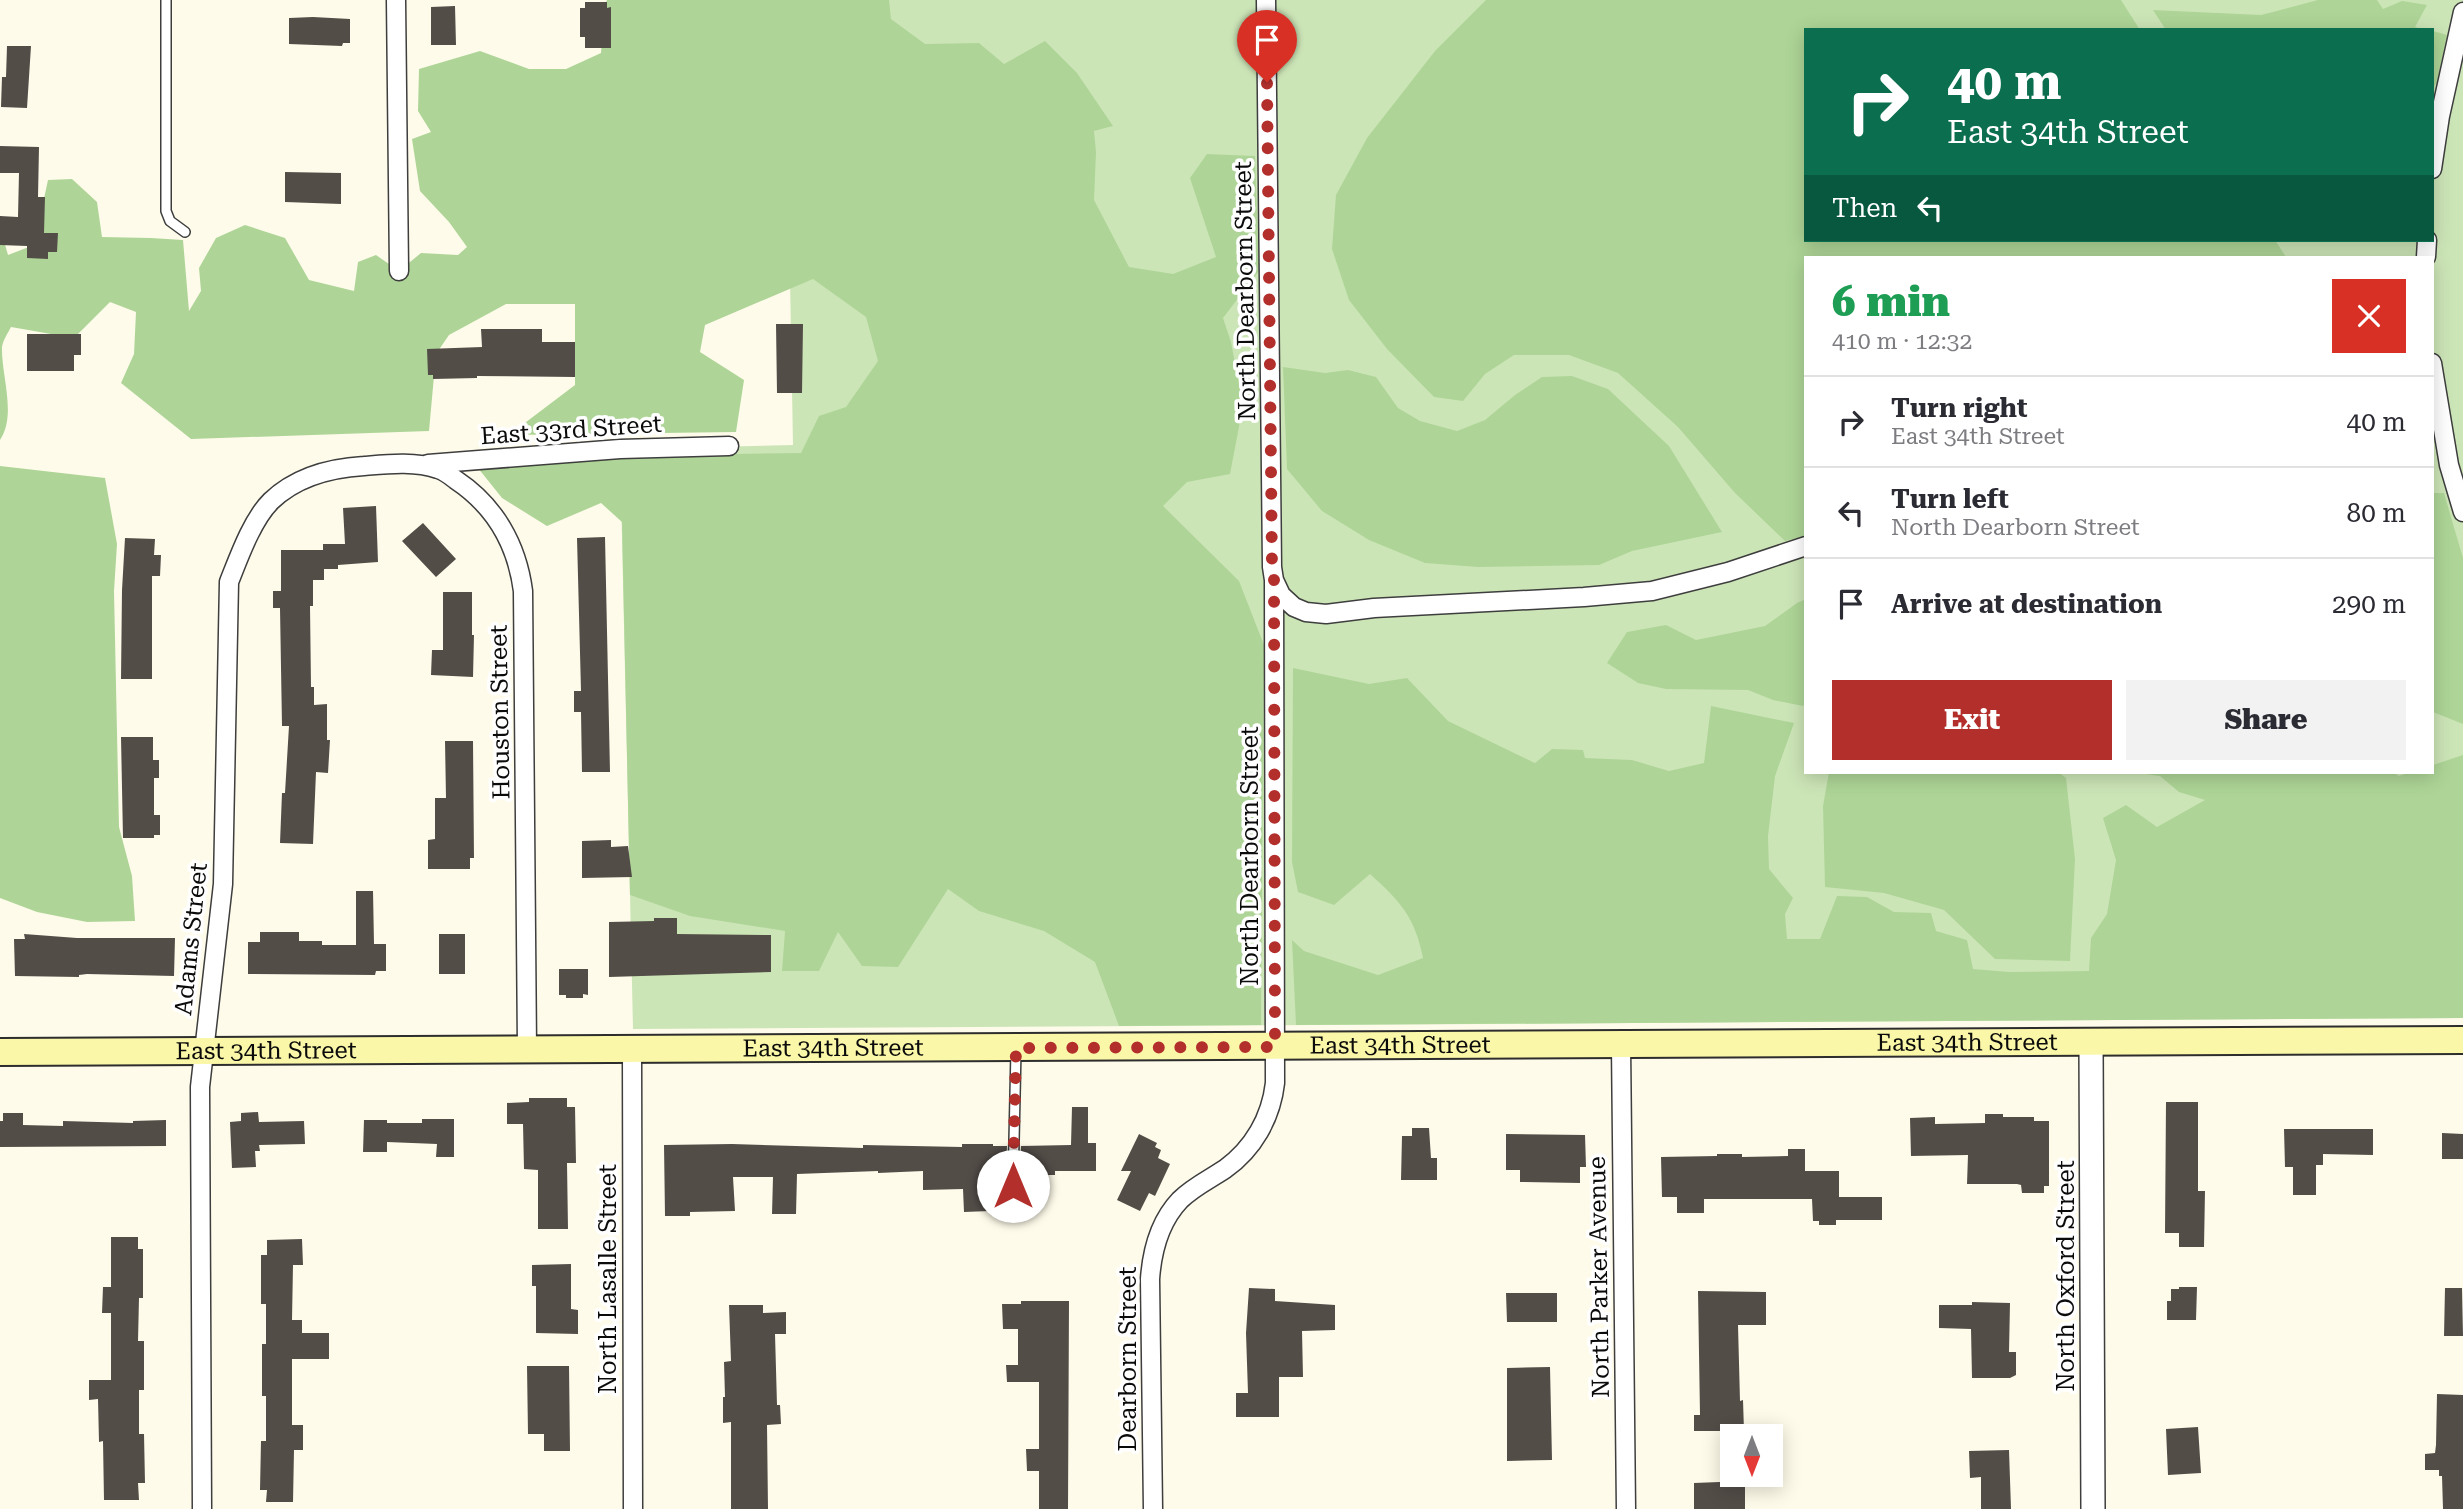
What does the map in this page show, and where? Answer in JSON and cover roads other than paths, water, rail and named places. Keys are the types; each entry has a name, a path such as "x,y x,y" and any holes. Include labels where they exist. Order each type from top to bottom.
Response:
{"main road":[{"name":"East 34th Street","path":"0,1052 2463,1040"}],"street":[{"path":"396,0 399,271"},
{"name":"North Dearborn Street","path":"1266,0 1274,580 1275,1047"},
{"path":"2434,156 2463,12"},
{"path":"2434,386 2441,467 2463,512"},
{"name":"East 33rd Street","path":"417,464 620,449 729,446"},
{"name":"Houston Street","path":"379,464 417,464 440,470 471,490 484,501 510,541 520,575 523,601 527,1049"},
{"name":"Adams Street","path":"202,1509 200,1087 223,884 229,582 245,541 270,502 297,482 335,468 379,464"},
{"path":"1274,580 1282,595 1294,607 1306,612 1326,614 1374,608 1652,591 1728,572 1804,546"},
{"name":"North Oxford Street","path":"2091,1043 2093,1509"},
{"name":"North Parker Avenue","path":"1621,1045 1626,1509"},
{"name":"Dearborn Street","path":"1153,1509 1150,1279 1155,1246 1175,1206 1190,1192 1241,1156 1260,1131 1273,1093 1275,1047"},
{"name":"North Lasalle Street","path":"632,1049 633,1509"}],"lane":[{"path":"166,0 166,211 170,221 185,232"},
{"path":"1013,1186 1016,1048"}]}
